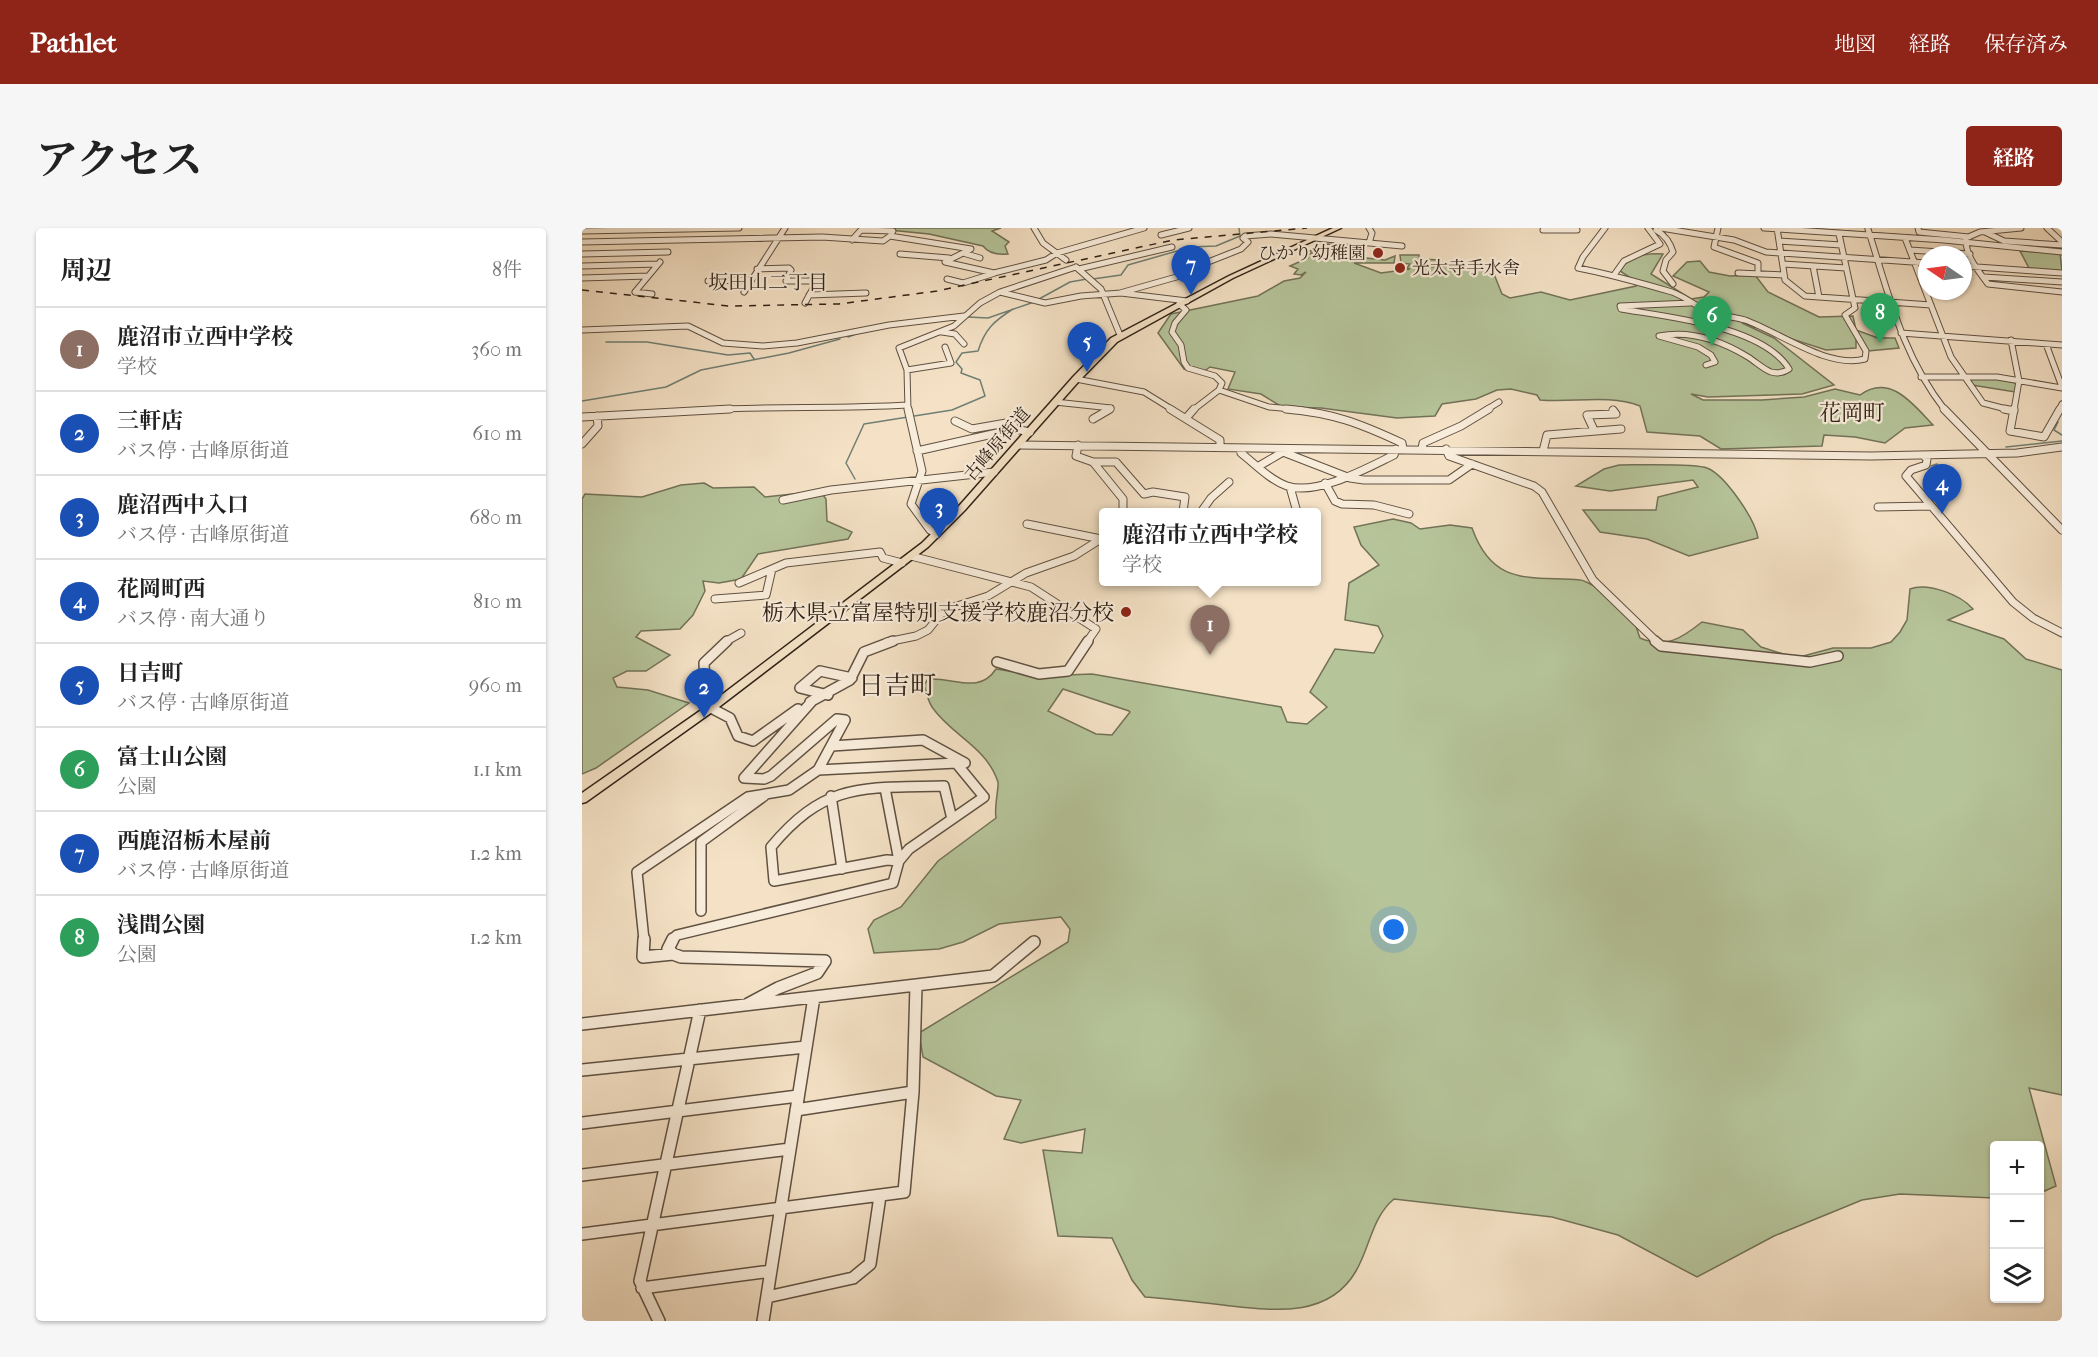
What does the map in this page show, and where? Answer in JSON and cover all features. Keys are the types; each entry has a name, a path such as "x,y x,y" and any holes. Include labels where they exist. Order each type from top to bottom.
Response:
{"main road":[{"name":"古峰原街道","path":"582,799 711,708 937,534 1076,379 1120,335 1338,228"}],"street":[{"path":"582,231 739,228"},
{"path":"744,292 749,280 785,228"},
{"path":"812,238 818,228"},
{"path":"1034,228 1042,243 1096,283 1104,294 1120,335"},
{"path":"950,258 946,264 988,273 1046,260 1057,253 1144,228"},
{"path":"1161,235 1189,228"},
{"path":"1369,228 1372,233 1370,243"},
{"path":"1605,228 1601,239 1580,260 1578,268 1614,275 1623,280 1674,293 1707,311 1741,319 1773,331 1830,359 1856,363 1866,359 1866,351 1845,315 1855,308 1839,234"},
{"path":"1614,275 1624,261 1660,244 1650,228"},
{"path":"1650,228 1666,235 1671,246 1673,252 1666,260 1663,271 1673,284"},
{"path":"1661,228 1734,240 1766,252 1915,263"},
{"path":"1718,228 1714,237 1714,248 1758,263 1758,273"},
{"path":"1764,228 1839,234 1870,231 1905,238 1966,240 1984,232 2021,228"},
{"path":"1918,228 1919,232 1966,240 2062,252"},
{"path":"1976,228 2004,241 2062,244"},
{"path":"2047,228 2062,244"},
{"path":"657,241 668,229"},
{"path":"1777,229 1785,280 1805,296 1931,305"},
{"path":"582,243 778,238 883,242 893,231 861,230 852,240"},
{"path":"1543,230 1577,230"},
{"path":"1870,231 1901,333 1920,377 1946,411 2062,530"},
{"path":"1120,293 1152,282 1187,274 1192,268 1241,249 1248,242 1243,238 1245,236 1271,234 1402,246"},
{"path":"890,236 971,249 950,258 900,254"},
{"path":"1905,238 1948,353 1983,403 2014,411"},
{"path":"1966,240 1968,246"},
{"path":"652,294 635,292 678,241"},
{"path":"1779,242 1841,245"},
{"path":"937,534 930,530 911,504 921,480 907,405 907,370 898,352 899,348 954,326 980,303 1000,292 1073,265 1172,247"},
{"path":"1910,250 1918,251"},
{"path":"582,254 668,252"},
{"path":"963,253 980,258"},
{"path":"1972,258 1988,284 2062,292"},
{"path":"582,266 658,264"},
{"path":"1783,264 1846,268"},
{"path":"1813,266 1819,297"},
{"path":"1972,267 2062,273"},
{"path":"757,269 789,268 791,270 786,281 817,281 805,303"},
{"path":"947,279 963,283 1000,271"},
{"path":"1738,273 1784,275"},
{"path":"582,278 648,276"},
{"path":"1984,277 2062,282"},
{"path":"708,281 749,280"},
{"path":"1000,292 1047,303 1120,293 1161,296 1183,303 1186,310 1174,322 1171,330 1175,340 1181,345 1184,362 1196,372 1222,380 1219,390 1197,405 1188,417"},
{"path":"809,295 866,293"},
{"path":"1694,303 1633,303 1620,306 1621,309 1748,338 1777,354 1789,365 1790,369 1784,372 1771,371 1733,349 1701,338 1673,334 1659,336 1689,343 1708,353 1715,362 1706,365"},
{"path":"582,330 682,325 704,330 718,342 755,346 842,337 873,328 964,316"},
{"path":"941,332 955,334 964,344"},
{"path":"1901,333 2062,345"},
{"path":"2011,340 2019,381 2009,429 2017,434 2044,437 2058,419 2062,404"},
{"path":"1920,377 1963,375 2062,387 2046,344"},
{"path":"907,370 951,363 945,347"},
{"path":"939,364 944,373"},
{"path":"1076,379 1144,392 1188,417 1220,440 1220,447"},
{"path":"1219,390 1269,407 1312,411 1362,423 1402,443 1394,455 1346,477 1325,483 1290,487 1240,453 1240,448"},
{"path":"1055,402 1111,408 1093,419"},
{"path":"1422,449 1423,444 1461,426 1499,402"},
{"path":"582,417 775,406 859,408 907,405"},
{"path":"1594,430 1587,415 1616,414 1613,410"},
{"path":"582,444 598,426 597,416"},
{"path":"955,421 972,429 1012,422 1015,429"},
{"path":"917,451 1015,429 1030,432"},
{"path":"1543,451 1547,435 1620,429"},
{"path":"1019,445 1924,456 1989,454 2062,447"},
{"path":"1078,445 1075,454 1093,462 1116,462 1144,494 1153,492 1185,497 1184,508"},
{"path":"1310,460 1325,448"},
{"path":"1446,450 1449,456 1534,486 1542,492 1593,580 1633,622 1660,646 1810,662 1838,656"},
{"path":"1259,466 1283,452 1310,460 1346,477 1364,480 1449,480 1472,464"},
{"path":"1593,452 1596,459"},
{"path":"1924,456 1926,465 1911,470 1905,476 2013,602 2033,618 2062,633"},
{"path":"1093,462 1123,499 1122,508"},
{"path":"783,500 831,490 994,472"},
{"path":"1204,508 1211,498 1229,482"},
{"path":"1325,483 1335,501 1342,504 1374,505 1409,514"},
{"path":"1290,487 1296,508"},
{"path":"1878,507 1931,506"},
{"path":"1027,524 1099,537"},
{"path":"741,633 725,642 704,663 705,685 711,708 730,718 738,735 753,741 813,700 828,694 852,678 860,656 864,652 928,630 941,614 951,608 988,596 1012,581 1074,556 1099,540"},
{"path":"739,583 786,563 880,552 882,558 902,563"},
{"path":"911,556 1012,581 1041,591 1096,629 1068,671 1039,674 997,662"},
{"path":"715,599 766,595 772,568"},
{"path":"828,694 800,688 820,671 852,678"},
{"path":"673,954 643,957 645,949 637,872 748,797 789,790 818,770 845,720 837,719 771,776 764,779 744,778 769,747 813,700"},
{"path":"832,746 929,742 962,760 977,778 976,785"},
{"path":"748,1004 778,988 817,973 825,961 681,957 668,949 670,942 677,935 893,883 899,861 909,849 984,797 956,763 818,770"},
{"path":"899,861 887,860 774,881 771,847 819,802 831,796 885,788 944,786 952,819"},
{"path":"885,788 899,861"},
{"path":"701,911 699,848 701,842 765,795"},
{"path":"831,796 842,869"},
{"path":"582,1024 993,976 1034,942"},
{"path":"582,1234 904,1192 913,1092 916,986"},
{"path":"763,1321 814,997"},
{"path":"659,1321 640,1281 700,1010"},
{"path":"582,1070 806,1047"},
{"path":"796,1110 913,1092"},
{"path":"582,1123 798,1096"},
{"path":"582,1175 790,1149"},
{"path":"767,1297 853,1278 870,1264 880,1196"},
{"path":"642,1288 771,1271"}],"green space":[{"path":"869,228 1001,228 992,231 1009,242 1005,246 1008,254 994,253 983,246 929,234"},
{"path":"1327,244 1358,246 1356,257 1385,260 1395,256 1394,263 1354,263 1381,273 1410,269 1407,268 1410,264 1401,263 1400,255 1419,255 1419,259 1440,260 1439,265 1430,267 1463,264 1494,274 1502,294 1510,298 1541,292 1570,300 1636,286 1637,282 1620,271 1633,259 1651,254 1663,254 1651,274 1691,299 1704,297 1709,292 1673,276 1687,262 1700,261 1709,272 1730,276 1755,275 1768,292 1819,317 1853,316 1856,330 1878,338 1895,338 1899,348 1868,351 1856,334 1856,348 1826,350 1742,323 1774,338 1834,385 1802,394 1708,397 1691,394 1703,400 1762,400 1804,397 1835,389 1860,395 1881,387 1891,389 1909,400 1933,425 1905,428 1885,443 1855,437 1824,435 1822,446 1721,449 1700,436 1647,432 1640,406 1628,402 1540,400 1537,395 1511,389 1497,390 1476,399 1442,404 1435,416 1397,418 1321,408 1282,407 1261,394 1228,389 1235,372 1210,367 1203,372 1184,369 1158,333 1171,314 1258,296 1284,281 1300,278 1306,272 1301,275 1294,274 1298,269 1290,266 1308,258 1304,256 1312,253 1310,251"},
{"path":"2020,251 2060,253 2062,271 2029,268"},
{"path":"1968,378 1994,378 2016,383 2015,392 1972,385"},
{"path":"1619,465 1678,465 1707,468 1722,479 1738,498 1758,538 1689,556 1647,539 1600,532 1583,510 1656,510 1658,497 1698,487 1693,480 1610,491 1576,486 1604,469"},
{"path":"704,483 713,488 754,487 765,497 820,491 826,499 827,521 852,532 848,539 758,554 741,579 719,583 703,581 705,591 693,615 680,629 641,631 636,637 670,655 646,671 627,671 613,678 617,687 648,690 689,703 596,768 582,774 582,499 585,494 642,497 681,485"},
{"path":"1393,519 1411,523 1420,529 1450,525 1472,528 1481,547 1502,569 1515,575 1584,581 1614,599 1630,613 1640,638 1666,642 1688,633 1702,622 1743,630 1761,647 1796,658 1833,648 1871,648 1891,642 1907,620 1910,589 1926,587 1953,595 1973,609 1948,620 2004,639 2026,659 2062,670 2062,1095 2029,1088 2044,1141 1990,1141 1990,1198 1900,1194 1862,1200 1774,1236 1697,1277 1618,1235 1552,1217 1394,1199 1381,1214 1361,1262 1344,1287 1330,1298 1314,1305 1278,1309 1145,1297 1132,1280 1112,1238 1058,1236 1043,1150 1082,1153 1085,1129 1021,1143 1004,1139 1021,1100 996,1096 923,1057 919,1033 1068,942 1070,929 1061,917 999,924 963,942 939,949 874,953 868,929 874,920 901,907 938,861 996,818 998,782 993,770 977,750 940,717 931,705 924,685 928,679 974,683 989,677 996,669 1041,676 1092,674 1281,707 1287,722 1307,724 1327,707 1310,692 1335,649 1374,653 1383,636 1378,626 1345,620 1349,583 1379,565 1361,545 1354,527","holes":["1063,689 1130,712 1112,735 1096,734 1048,711"]},
{"path":"2044,1142 2056,1186 2044,1191"}],"waterway":[{"path":"1093,279 1121,275 1128,265 1191,247 1216,246 1240,236 1239,228"},
{"path":"1804,228 1944,238"},
{"path":"2048,248 2062,249"},
{"path":"1039,299 1070,282 1087,279"},
{"path":"1012,310 1034,302"},
{"path":"855,479 846,463 864,424 952,410 985,396 980,380 961,373 962,369 956,362 962,353 978,351 991,326 1012,310"},
{"path":"968,317 988,318 1012,310"},
{"path":"848,337 856,334"},
{"path":"582,401 666,387 701,370 789,353 840,339"},
{"path":"606,342 647,342 728,355 750,353 754,359"},
{"path":"2058,422 2054,430 2062,435"},
{"path":"2006,447 2062,441"},
{"path":"1931,466 1937,464"}],"railway":[{"path":"582,290 729,306 839,304 937,291 1173,240 1307,228"}],"place":[{"name":"ひかり幼稚園","path":"1378,253"},
{"name":"光太寺手水舎","path":"1400,268"},
{"name":"西鹿沼栃木屋前","path":"1191,295"},
{"name":"浅間公園","path":"1880,343"},
{"name":"富士山公園","path":"1712,346"},
{"name":"日吉町","path":"1087,372"},
{"name":"花岡町西","path":"1942,514"},
{"name":"鹿沼西中入口","path":"939,538"},
{"name":"栃木県立富屋特別支援学校鹿沼分校","path":"1126,612"},
{"name":"鹿沼市立西中学校","path":"1210,655"},
{"name":"三軒店","path":"704,718"}],"district":[{"name":"坂田山二丁目","path":"768,282"},
{"name":"花岡町","path":"1852,412"},
{"name":"日吉町","path":"897,685"}]}
